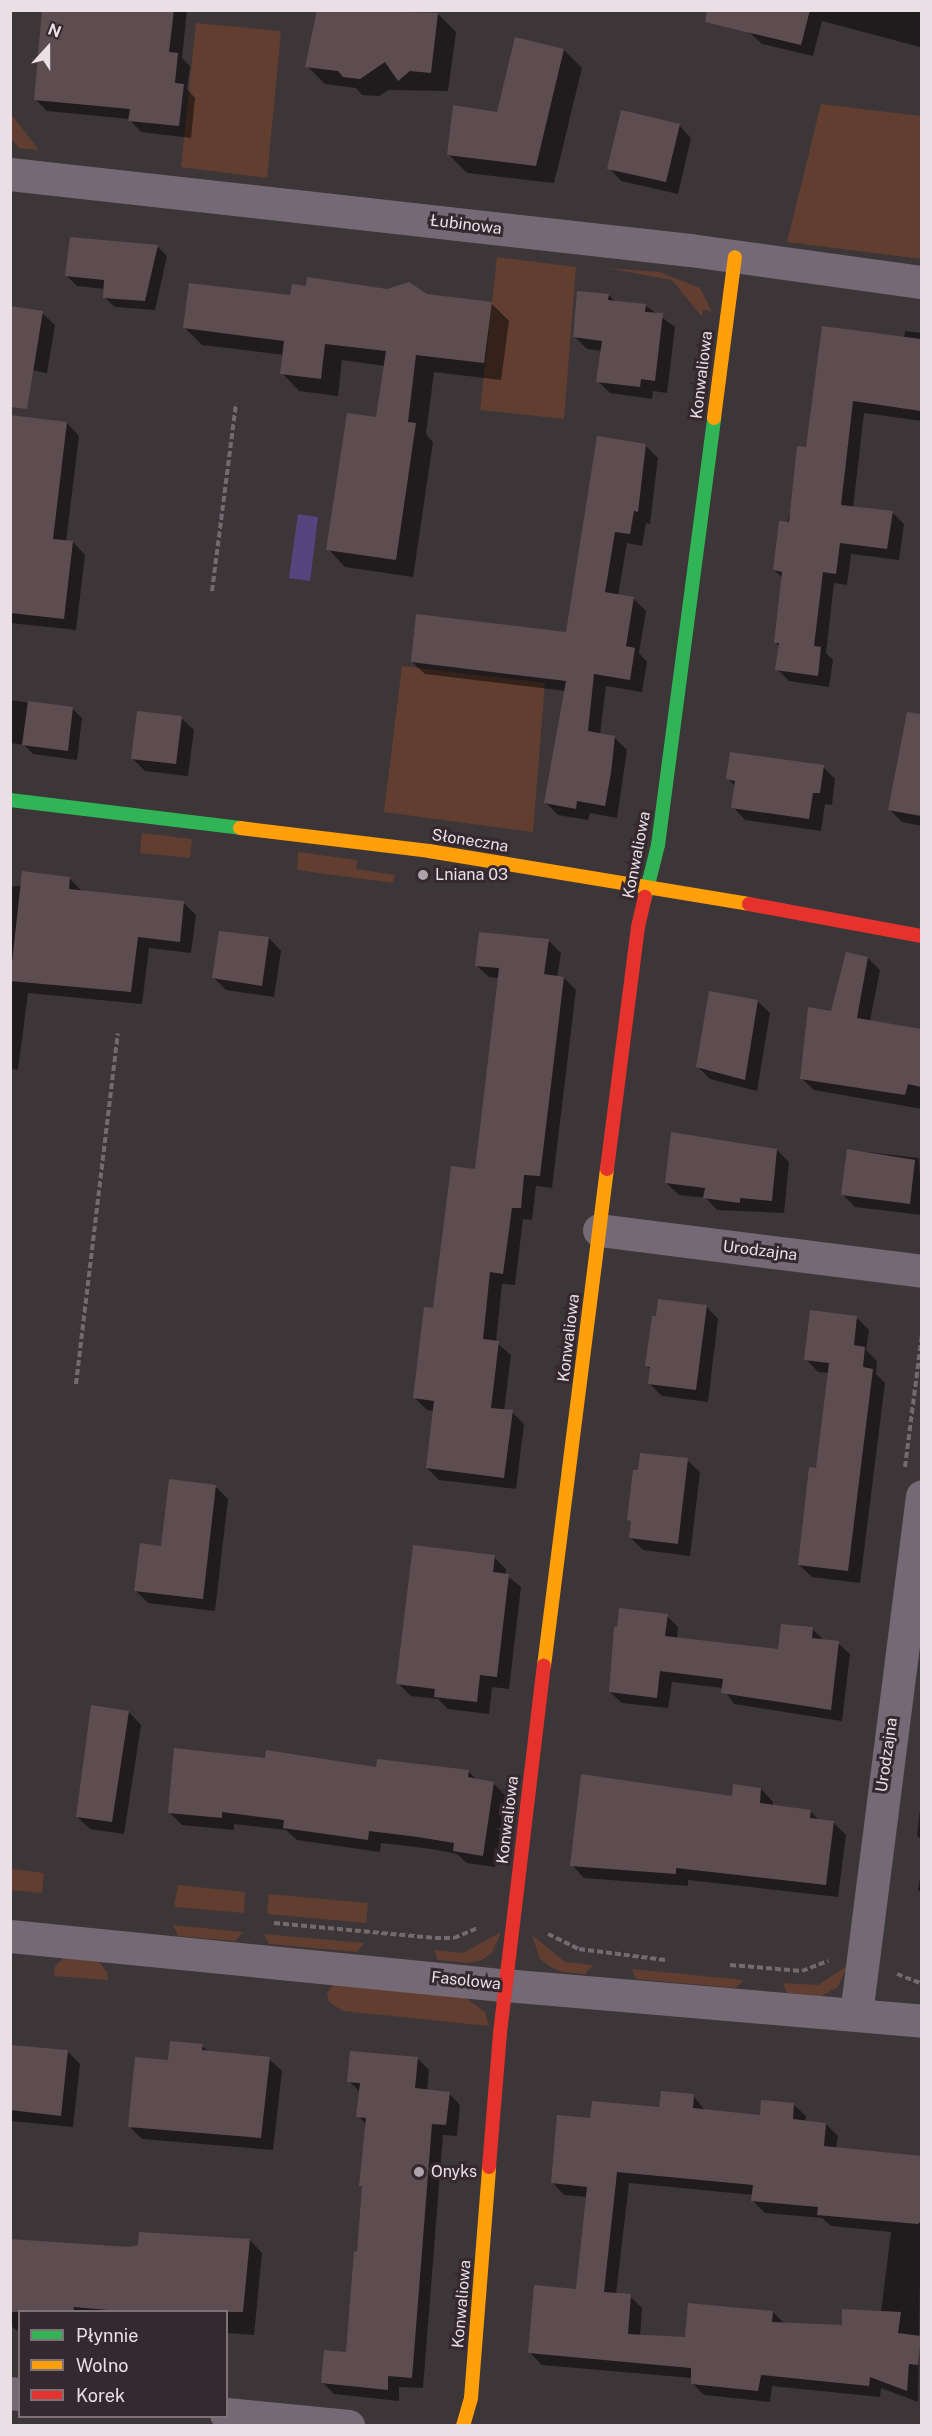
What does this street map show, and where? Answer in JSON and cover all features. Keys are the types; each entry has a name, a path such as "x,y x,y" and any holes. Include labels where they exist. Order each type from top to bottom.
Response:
{"street":[{"name":"Łubinowa","path":"10,174 735,257 921,282"},
{"name":"Konwaliowa","path":"463,2426 471,2398 512,1921 638,927 658,845 735,257"},
{"name":"Słoneczna","path":"10,800 348,840 649,886 921,936"},
{"name":"Urodzajna","path":"599,1230 921,1271"},
{"name":"Urodzajna","path":"856,2014 860,1955 921,1496"},
{"name":"Fasolowa","path":"10,1936 505,1985 921,2020"},
{"path":"228,2414 348,2426"}],"path":[{"path":"212,591 236,404"},
{"path":"76,1384 118,1034"},
{"path":"270,1923 454,1938 493,1921 512,1921 537,1926 566,1946 675,1961"},
{"path":"721,1965 811,1970 845,1954 860,1955 875,1958 895,1973 921,1983"}],"shaded area":[{"path":"196,23 281,31 267,178 181,167"},
{"path":"821,104 921,116 921,259 787,242"},
{"path":"10,114 39,150 19,148 11,138"},
{"path":"497,257 576,267 564,419 480,410"},
{"path":"606,268 659,272 700,288 712,312 703,309 702,317 672,280"},
{"path":"298,514 318,517 310,581 289,578"},
{"path":"402,666 545,683 533,832 384,812"},
{"path":"142,833 192,839 190,858 140,853"},
{"path":"298,852 357,860 356,869 395,875 393,883 297,870"},
{"path":"11,1869 44,1873 42,1893 11,1890"},
{"path":"178,1885 245,1892 244,1913 174,1907"},
{"path":"269,1894 368,1903 366,1923 267,1914"},
{"path":"173,1925 243,1932 235,1941 178,1936"},
{"path":"501,1932 492,1953 482,1960 468,1963 438,1960 434,1950 463,1953"},
{"path":"264,1934 364,1943 357,1952 269,1944"},
{"path":"532,1935 565,1962 593,1965 585,1974 562,1972 549,1966 540,1959"},
{"path":"64,1958 99,1962 107,1972 108,1980 54,1976 55,1966"},
{"path":"847,1966 838,1987 821,1996 787,1993 783,1983 818,1985"},
{"path":"632,1969 744,1980 735,1988 636,1979"},
{"path":"334,1984 463,1996 485,2012 489,2026 343,2011 329,2002 327,1993"}],"building":[{"path":"42,10 174,10 169,52 178,53 175,83 184,84 179,126 128,121 130,109 34,100"},
{"path":"317,10 438,13 431,73 410,71 398,81 385,62 360,79 343,77 338,71 305,67"},
{"path":"707,10 810,10 801,45 705,22"},
{"path":"515,37 564,49 536,166 447,155 453,105 497,112"},
{"path":"621,110 680,124 666,182 607,169"},
{"path":"70,237 158,245 145,301 103,298 104,280 65,276"},
{"path":"307,277 387,289 409,282 427,294 492,302 484,363 416,355 408,422 416,423 396,560 326,550 347,413 376,417 386,351 325,344 321,379 280,374 284,341 183,328 189,283 290,295 292,284 306,286"},
{"path":"577,291 609,294 608,300 646,304 645,312 663,313 655,381 641,379 640,387 596,382 602,341 573,337"},
{"path":"10,306 43,311 27,409 10,407"},
{"path":"822,326 921,339 921,411 853,401 841,505 893,511 887,549 840,543 836,574 823,572 814,646 821,647 818,676 775,670 779,643 774,643 782,572 773,570 779,521 789,522 797,446 806,447"},
{"path":"10,415 67,422 53,539 73,541 64,619 10,613"},
{"path":"597,436 646,444 638,512 634,511 630,534 615,532 605,592 634,597 626,646 635,648 630,680 594,674 588,731 615,736 611,773 605,806 577,801 576,809 544,803 566,681 411,662 416,614 566,632"},
{"path":"28,701 73,707 68,751 22,745"},
{"path":"137,711 182,716 176,764 131,759"},
{"path":"907,712 921,714 921,816 888,810"},
{"path":"730,752 824,765 820,793 813,793 809,819 731,808 735,781 726,779"},
{"path":"22,871 70,877 69,889 184,901 180,942 138,937 131,992 10,981"},
{"path":"219,931 269,937 262,986 212,978"},
{"path":"479,932 549,939 544,974 564,977 540,1176 524,1175 521,1208 512,1208 503,1274 490,1272 483,1339 499,1341 491,1408 513,1410 504,1478 426,1468 434,1401 413,1398 424,1307 433,1308 451,1166 475,1169 499,968 475,966"},
{"path":"846,952 868,957 857,1018 921,1029 921,1087 908,1084 905,1095 800,1079 808,1007 831,1011"},
{"path":"709,991 758,1000 745,1080 696,1067"},
{"path":"671,1132 777,1149 772,1201 740,1198 740,1203 703,1198 705,1188 665,1183"},
{"path":"847,1149 915,1160 910,1204 841,1195"},
{"path":"658,1299 707,1305 696,1390 648,1384 650,1367 645,1366 652,1316 656,1316"},
{"path":"810,1310 857,1316 854,1345 865,1347 863,1367 873,1369 848,1571 798,1565 809,1467 816,1468 829,1363 804,1360"},
{"path":"640,1453 688,1458 678,1544 629,1538 631,1521 627,1520 633,1470 638,1470"},
{"path":"169,1479 216,1485 203,1599 134,1591 140,1543 161,1546"},
{"path":"413,1545 495,1555 493,1572 509,1574 497,1677 480,1675 477,1702 434,1697 435,1689 396,1684"},
{"path":"619,1608 668,1614 665,1636 778,1649 781,1624 813,1627 812,1638 839,1641 831,1710 721,1693 723,1679 660,1671 657,1698 609,1692 614,1627 617,1627"},
{"path":"91,1705 129,1711 112,1822 76,1817"},
{"path":"174,1748 265,1758 266,1750 376,1767 377,1759 469,1770 468,1777 494,1782 483,1856 453,1851 454,1843 418,1837 369,1831 368,1840 283,1828 284,1820 222,1812 222,1818 168,1813"},
{"path":"581,1774 732,1796 733,1784 761,1788 760,1803 811,1810 810,1818 834,1821 826,1885 676,1868 676,1874 570,1866"},
{"path":"170,2041 203,2044 202,2050 270,2057 261,2138 128,2127 135,2057 168,2060"},
{"path":"10,2045 68,2050 61,2116 10,2110"},
{"path":"350,2051 418,2057 415,2088 450,2092 446,2125 432,2124 412,2378 388,2376 388,2390 321,2383 324,2350 346,2352 354,2251 357,2252 362,2186 359,2186 366,2118 356,2117 360,2083 347,2082"},
{"path":"661,2091 694,2094 693,2108 760,2115 761,2100 794,2103 793,2119 826,2123 824,2146 921,2156 921,2221 918,2224 817,2215 818,2207 751,2201 753,2185 617,2172 604,2292 631,2294 628,2334 685,2337 688,2303 773,2311 772,2322 842,2325 842,2309 901,2312 898,2333 921,2336 918,2365 909,2364 907,2391 870,2377 869,2386 761,2375 758,2391 691,2384 691,2368 528,2353 534,2285 576,2289 587,2187 551,2183 557,2115 590,2118 592,2101 659,2107"},
{"path":"139,2232 250,2239 243,2312 108,2310 74,2307 73,2310 10,2312 10,2239 129,2247 138,2245"}],"traffic: fast":[{"path":"645,897 658,845 714,418"},
{"path":"10,800 240,828"}],"traffic: slow":[{"path":"714,418 735,257"},
{"path":"240,828 429,851 749,904"},
{"path":"544,1666 607,1169"},
{"path":"463,2426 471,2398 489,2167"}],"traffic: jam":[{"path":"607,1169 638,927 645,897"},
{"path":"749,904 922,936"},
{"path":"489,2167 500,2033 544,1666"}],"place":[{"name":"Lniana 03","path":"423,875"},
{"name":"Onyks","path":"419,2172"}]}
